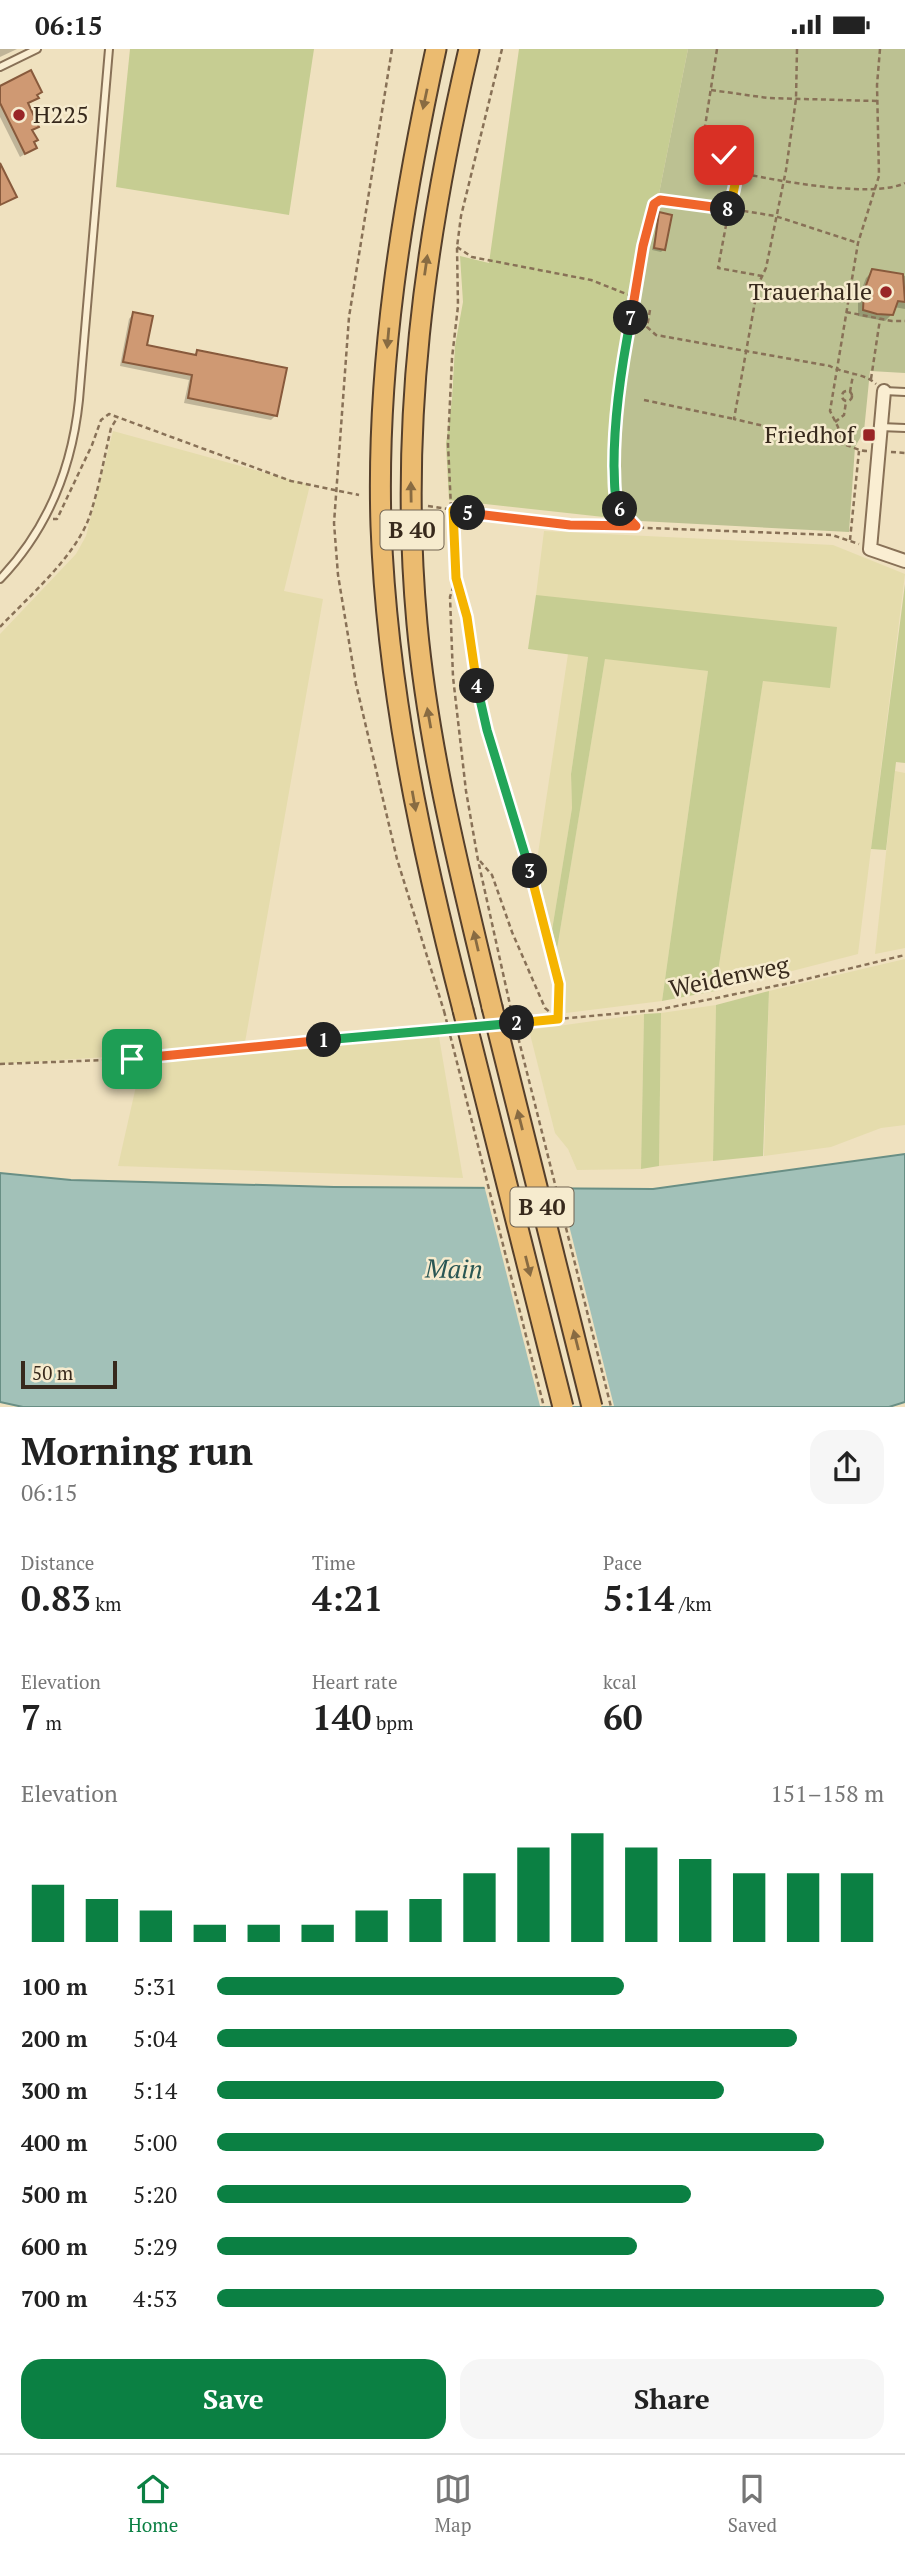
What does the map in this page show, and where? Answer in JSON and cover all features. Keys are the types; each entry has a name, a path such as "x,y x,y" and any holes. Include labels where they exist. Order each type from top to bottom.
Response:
{"highway":[{"name":"B 40","path":"436,49 414,150 389,321 381,453 381,525 396,689 454,1011 563,1406"},
{"name":"B 40","path":"469,49 426,269 415,373 411,488 416,614 442,791 501,1007 592,1406"}],"street":[{"path":"884,391 870,549 905,561"}],"lane":[{"path":"0,67 37,49"},
{"path":"0,579 18,559 43,521 67,464 77,420 109,49"},
{"path":"884,391 905,392"},
{"path":"880,426 905,428"}],"path":[{"path":"392,49 349,317 334,523 338,575 356,684 397,859 454,1011 544,1406"},
{"path":"502,49 464,203 457,247 458,298 452,358 449,444 456,578 467,617 487,730 526,856 557,974 558,1019"},
{"path":"717,49 702,146 724,155 736,171 718,268 762,276"},
{"path":"734,419 758,285 782,182 796,99 797,49"},
{"path":"841,444 830,411 858,243 880,176 877,101 880,49"},
{"path":"711,90 768,98 837,102 877,101"},
{"path":"736,171 782,182 875,189 905,183"},
{"path":"636,526 624,516 615,493 617,397 643,246 654,204 660,200 775,216 858,243"},
{"path":"457,247 472,257 591,281 635,297"},
{"path":"650,310 647,327 656,335 830,366 871,379 880,319"},
{"path":"846,312 905,321"},
{"path":"846,401 852,398 850,391 853,375"},
{"path":"842,395 845,391 850,391"},
{"path":"833,393 842,395 846,401 844,415 835,422"},
{"path":"644,400 849,445 859,451 850,540"},
{"path":"43,521 57,519 92,445 100,420 109,414 291,481 359,495"},
{"path":"0,627 78,538 88,519 111,428 118,417"},
{"path":"428,506 556,524 832,535 870,549"},
{"path":"456,578 450,597 456,723 501,1007 611,1406"},
{"path":"478,860 492,876 512,932 545,1008 558,1019"},
{"name":"Weidenweg","path":"507,1024 657,1010 905,955"},
{"path":"0,1064 132,1059 452,1028"}],"shaded area":[{"path":"113,431 310,485 284,591 323,599 244,1048 0,1064 0,634 76,554 86,536"},
{"path":"544,531 833,545 905,574 858,954 715,991 763,680 536,595"},
{"path":"568,654 588,656 571,774 572,808 552,930 536,867"},
{"path":"605,658 708,671 662,1001 566,1013 557,949"},
{"path":"895,771 905,773 905,948 875,954"},
{"path":"905,959 905,1125 881,1128 831,1147 764,1156 769,991"},
{"path":"716,1005 713,1161 659,1166 661,1013"},
{"path":"644,1014 641,1169 577,1170 568,1149 555,1133 529,1030"},
{"path":"439,1037 463,1178 118,1166 141,1064"}],"green space":[{"path":"130,49 314,49 289,215 116,187"},
{"path":"519,49 688,49 622,378 618,450 619,495 626,512 640,521 449,500 446,444 455,346 463,302 460,256 489,263"},
{"path":"688,49 905,49 905,373 870,371 864,431 855,447 849,532 640,521 626,512 619,495 618,450 622,378"},
{"path":"905,584 905,763 896,762 886,850 871,849"},
{"path":"536,595 837,627 830,688 763,681 715,991 662,1001 708,671 605,659 557,949 552,930 572,808 571,774 588,657 528,649"},
{"path":"769,991 763,1156 713,1161 716,1005"},
{"path":"661,1013 659,1166 641,1169 644,1014"}],"water":[{"name":"Main","path":"905,1154 905,1402 889,1407 23,1407 0,1402 0,1173 71,1180 334,1187 653,1189"}],"pier":[{"path":"484,1185 559,1185 614,1406 540,1406"}],"building":[{"name":"H225","path":"31,70 42,92 37,95 39,98 28,103 39,127 32,130 38,140 34,142 37,148 25,154 0,103 0,86"},
{"path":"0,163 17,197 0,205"},
{"path":"659,212 672,215 665,250 654,248"},
{"name":"Trauerhalle","path":"872,269 903,274 905,302 898,301 893,315 863,310 864,291"},
{"path":"133,312 153,316 147,345 196,355 197,350 287,368 277,416 188,398 192,375 123,362"}],"place":[{"name":"H225","path":"19,115"},
{"name":"Trauerhalle","path":"886,292"},
{"name":"Friedhof","path":"869,435"}],"route":[{"path":"132,1059 558,1019 559,984 552,955 526,856 487,730 477,685 467,617 456,578 453,510 543,523 636,526 624,516 615,493 615,415 620,372 649,219 654,204 660,200 729,209 736,171 724,155"}]}
